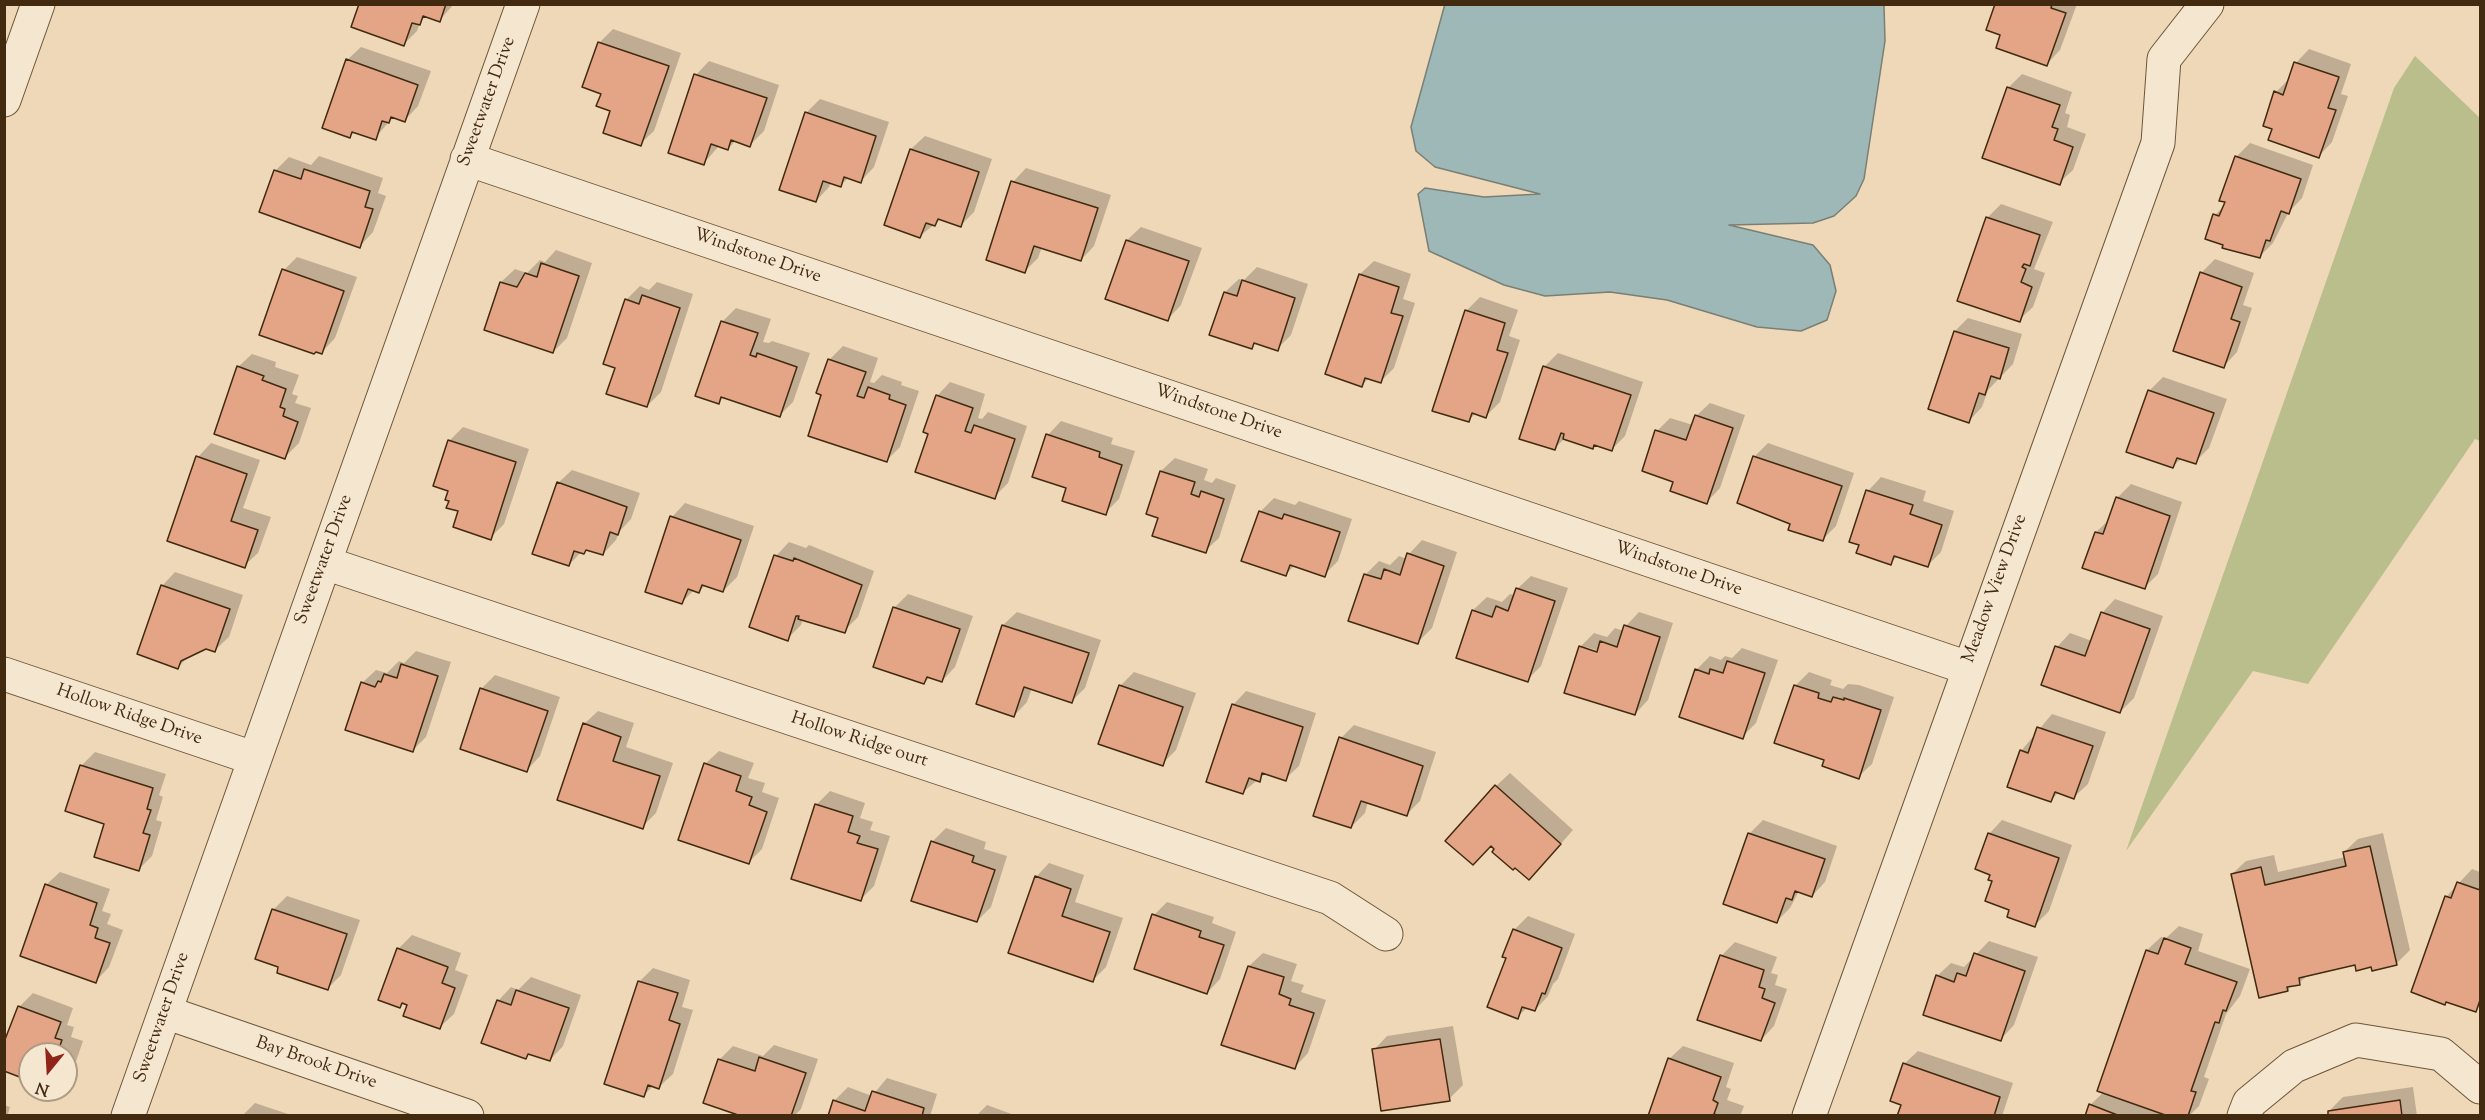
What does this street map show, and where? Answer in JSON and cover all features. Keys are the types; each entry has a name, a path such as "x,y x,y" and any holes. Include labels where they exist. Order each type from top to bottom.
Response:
{"street":[{"path":"7,87 38,4"},
{"name":"Sweetwater Drive","path":"128,1116 523,4"},
{"name":"Meadow View Drive","path":"1809,1116 2158,143 2164,58 2207,4"},
{"name":"Windstone Drive","path":"467,159 1968,668"},
{"name":"Hollow Ridge ourt","path":"325,563 1330,898 1386,934"},
{"name":"Hollow Ridge Drive","path":"4,674 254,758"},
{"name":"Bay Brook Drive","path":"165,1012 467,1116"},
{"path":"2244,1116 2249,1102 2294,1066 2356,1040 2441,1054 2481,1087"}],"green space":[{"path":"2415,56 2480,118 2480,441 2475,439 2308,684 2253,671 2126,851 2394,88"}],"water":[{"path":"1445,4 1884,5 1885,41 1864,179 1856,196 1834,216 1813,223 1729,225 1813,245 1830,265 1836,291 1827,320 1801,331 1757,327 1667,300 1610,292 1545,296 1504,285 1429,251 1418,194 1425,188 1484,197 1540,194 1435,167 1416,151 1411,127"}],"building":[{"path":"359,4 446,4 440,22 423,16 420,25 412,23 404,46 351,27"},
{"path":"1995,4 2052,4 2051,8 2066,13 2047,66 1996,48 2000,35 1986,30"},
{"path":"598,42 669,66 641,146 603,133 610,111 596,106 601,94 582,87"},
{"path":"346,59 418,85 405,122 391,117 389,123 382,121 376,140 352,132 350,138 322,128"},
{"path":"2294,62 2339,77 2328,108 2336,110 2319,158 2268,140 2272,129 2263,126 2274,91 2283,95"},
{"path":"694,74 767,98 750,147 731,140 728,150 711,144 704,165 668,153"},
{"path":"2007,87 2060,105 2052,127 2058,129 2054,140 2073,147 2060,185 1982,158"},
{"path":"805,112 876,136 861,183 844,177 841,187 823,181 816,202 779,190"},
{"path":"910,149 979,172 961,227 938,219 935,226 926,223 920,238 884,225"},
{"path":"2235,156 2301,179 2289,214 2281,211 2270,241 2266,240 2260,258 2222,248 2223,245 2205,239 2213,214 2219,216 2225,202 2219,201"},
{"path":"304,169 370,191 365,207 373,209 360,248 259,212 274,170 301,179"},
{"path":"1011,181 1098,208 1081,261 1034,246 1025,273 986,260"},
{"path":"1986,217 2040,235 2030,266 2024,264 2022,267 2026,269 2021,282 2032,287 2020,322 1957,301"},
{"path":"1126,240 1189,261 1168,321 1105,299"},
{"path":"541,263 579,276 553,353 484,330 500,282 517,287 525,273 537,277"},
{"path":"282,269 344,291 322,354 316,352 314,354 259,335"},
{"path":"2200,272 2242,287 2231,319 2240,322 2224,368 2173,351"},
{"path":"1359,274 1399,287 1391,313 1403,316 1381,383 1365,378 1362,387 1325,374"},
{"path":"1242,280 1295,298 1278,351 1254,343 1252,349 1209,335 1224,292 1237,296"},
{"path":"642,295 680,308 647,407 606,394 615,368 603,364 625,299 639,304"},
{"path":"1465,310 1505,323 1497,350 1508,353 1486,418 1472,413 1469,422 1432,411"},
{"path":"721,321 758,333 750,355 756,357 757,353 797,367 780,417 721,397 719,404 695,396"},
{"path":"1954,331 2009,348 2000,379 1991,376 1985,395 1979,393 1969,423 1928,409"},
{"path":"828,359 866,372 857,396 864,398 868,387 890,395 889,399 906,405 887,462 808,436 821,395 816,393"},
{"path":"237,366 264,376 262,380 286,389 280,407 285,409 283,416 298,422 285,459 214,434"},
{"path":"1543,366 1631,395 1612,451 1594,445 1593,449 1563,439 1564,434 1561,433 1555,450 1519,439"},
{"path":"2148,390 2214,413 2196,464 2177,458 2173,468 2126,452"},
{"path":"936,395 973,408 965,431 971,433 974,425 1015,439 995,499 915,472 928,434 923,432"},
{"path":"1695,415 1733,428 1707,504 1670,491 1673,482 1642,471 1655,430 1686,440"},
{"path":"1046,434 1100,452 1099,457 1122,465 1106,515 1062,501 1066,488 1032,477"},
{"path":"448,440 516,462 491,540 453,527 458,511 446,508 449,501 445,500 448,491 433,486"},
{"path":"196,456 247,474 231,521 258,530 245,568 167,541"},
{"path":"1753,456 1842,486 1823,541 1788,530 1790,524 1737,503"},
{"path":"1160,471 1195,482 1191,494 1199,497 1201,491 1224,499 1206,553 1152,536 1158,518 1146,514"},
{"path":"557,482 627,507 618,535 610,532 603,555 586,550 584,554 574,551 569,566 532,554"},
{"path":"1866,490 1913,505 1910,514 1942,525 1928,567 1894,556 1891,565 1856,553 1859,545 1849,542"},
{"path":"2116,497 2170,516 2145,589 2082,568 2095,532 2103,534"},
{"path":"1259,511 1282,519 1284,514 1340,532 1325,577 1290,565 1286,576 1241,561"},
{"path":"670,516 741,540 723,592 702,585 699,593 688,589 682,604 645,592"},
{"path":"1407,553 1444,566 1418,644 1348,621 1364,574 1381,579 1384,569 1400,575"},
{"path":"774,555 793,561 794,558 862,585 845,633 798,619 799,616 796,616 788,641 749,627"},
{"path":"161,585 230,609 215,652 206,649 181,661 178,669 137,654"},
{"path":"1516,588 1555,601 1528,682 1456,658 1472,610 1492,617 1496,606 1508,611"},
{"path":"893,607 960,629 942,682 927,677 924,684 873,667"},
{"path":"2101,612 2150,629 2120,713 2041,685 2055,646 2085,656"},
{"path":"1002,625 1089,653 1072,703 1024,687 1014,717 976,704"},
{"path":"1624,625 1660,637 1635,715 1564,693 1579,646 1597,652 1600,641 1617,647"},
{"path":"1727,661 1765,673 1743,739 1679,717 1695,669 1709,674 1710,669 1723,673"},
{"path":"401,664 438,676 413,752 345,730 361,682 375,687 378,681 381,682 384,674 397,678"},
{"path":"1119,685 1183,707 1163,766 1098,744"},
{"path":"1794,685 1819,693 1818,698 1831,702 1833,697 1844,700 1844,698 1881,710 1859,779 1822,766 1824,760 1774,743"},
{"path":"480,688 548,711 527,772 460,749"},
{"path":"1232,704 1303,727 1286,781 1262,773 1260,782 1249,778 1243,794 1206,782"},
{"path":"583,723 621,737 613,761 660,776 643,829 557,800"},
{"path":"2037,727 2093,746 2074,799 2055,792 2051,802 2007,787 2020,750 2028,753"},
{"path":"1339,737 1423,766 1407,816 1361,801 1351,828 1313,816"},
{"path":"704,763 741,776 736,791 752,797 749,805 767,812 749,864 678,840"},
{"path":"80,765 153,788 147,809 151,810 143,833 150,835 139,871 94,857 104,824 65,811"},
{"path":"1495,785 1561,844 1529,880 1492,852 1494,849 1491,846 1473,865 1445,841"},
{"path":"815,804 853,816 848,832 860,836 857,843 878,849 861,901 791,879"},
{"path":"1748,833 1825,859 1812,897 1795,891 1792,900 1786,898 1777,923 1723,904"},
{"path":"1988,833 2059,858 2035,927 2007,917 2009,910 1985,901 1992,881 1988,880 1990,875 1975,869"},
{"path":"931,841 974,856 972,862 995,870 977,922 911,901"},
{"path":"2370,846 2397,965 2372,971 2371,967 2356,971 2355,965 2299,978 2300,985 2287,987 2288,991 2259,998 2231,874 2261,867 2265,885 2346,866 2343,852"},
{"path":"1035,876 1071,889 1062,916 1110,932 1093,982 1008,953"},
{"path":"2457,882 2480,890 2480,1000 2476,1012 2446,1002 2445,1005 2411,992 2445,896 2451,898"},
{"path":"45,884 97,903 90,925 98,928 95,938 110,943 96,983 20,956"},
{"path":"272,909 347,934 328,990 277,973 278,967 255,959"},
{"path":"1152,914 1201,931 1199,937 1224,945 1207,994 1134,969"},
{"path":"1513,929 1562,948 1545,994 1542,993 1535,1011 1522,1007 1518,1019 1487,1007 1506,958 1502,957"},
{"path":"2164,938 2191,948 2185,964 2237,982 2226,1011 2223,1010 2219,1023 2215,1022 2191,1091 2196,1092 2188,1116 2168,1116 2097,1091 2146,950 2158,954"},
{"path":"397,948 448,967 442,983 455,988 440,1029 403,1016 407,1005 402,1003 400,1008 378,1000"},
{"path":"1974,953 2025,971 2001,1041 1923,1015 1936,975 1954,982 1957,973 1966,976"},
{"path":"1720,955 1764,970 1759,987 1765,989 1762,998 1775,1003 1761,1041 1697,1020"},
{"path":"1248,966 1284,977 1279,994 1291,999 1289,1005 1314,1013 1295,1069 1221,1045"},
{"path":"638,981 678,993 669,1020 680,1024 659,1089 648,1085 644,1097 604,1084"},
{"path":"516,990 569,1008 550,1061 528,1054 526,1059 481,1043 497,1000 511,1005"},
{"path":"18,1006 61,1022 55,1038 62,1040 61,1042 18,1042 18,1076 4,1071 4,1042"},
{"path":"1440,1039 1450,1101 1381,1111 1372,1049"},
{"path":"759,1057 806,1073 791,1116 741,1116 703,1103 718,1059 755,1071"},
{"path":"1668,1058 1721,1077 1713,1100 1718,1103 1714,1114 1720,1116 1648,1116"},
{"path":"1903,1063 2000,1097 1994,1116 1897,1116 1901,1105 1890,1101"},
{"path":"872,1091 924,1108 922,1116 828,1116 833,1100 865,1111"},
{"path":"2400,1100 2402,1116 2328,1116 2328,1111"},
{"path":"2089,1104 2120,1116 2085,1116"}]}
